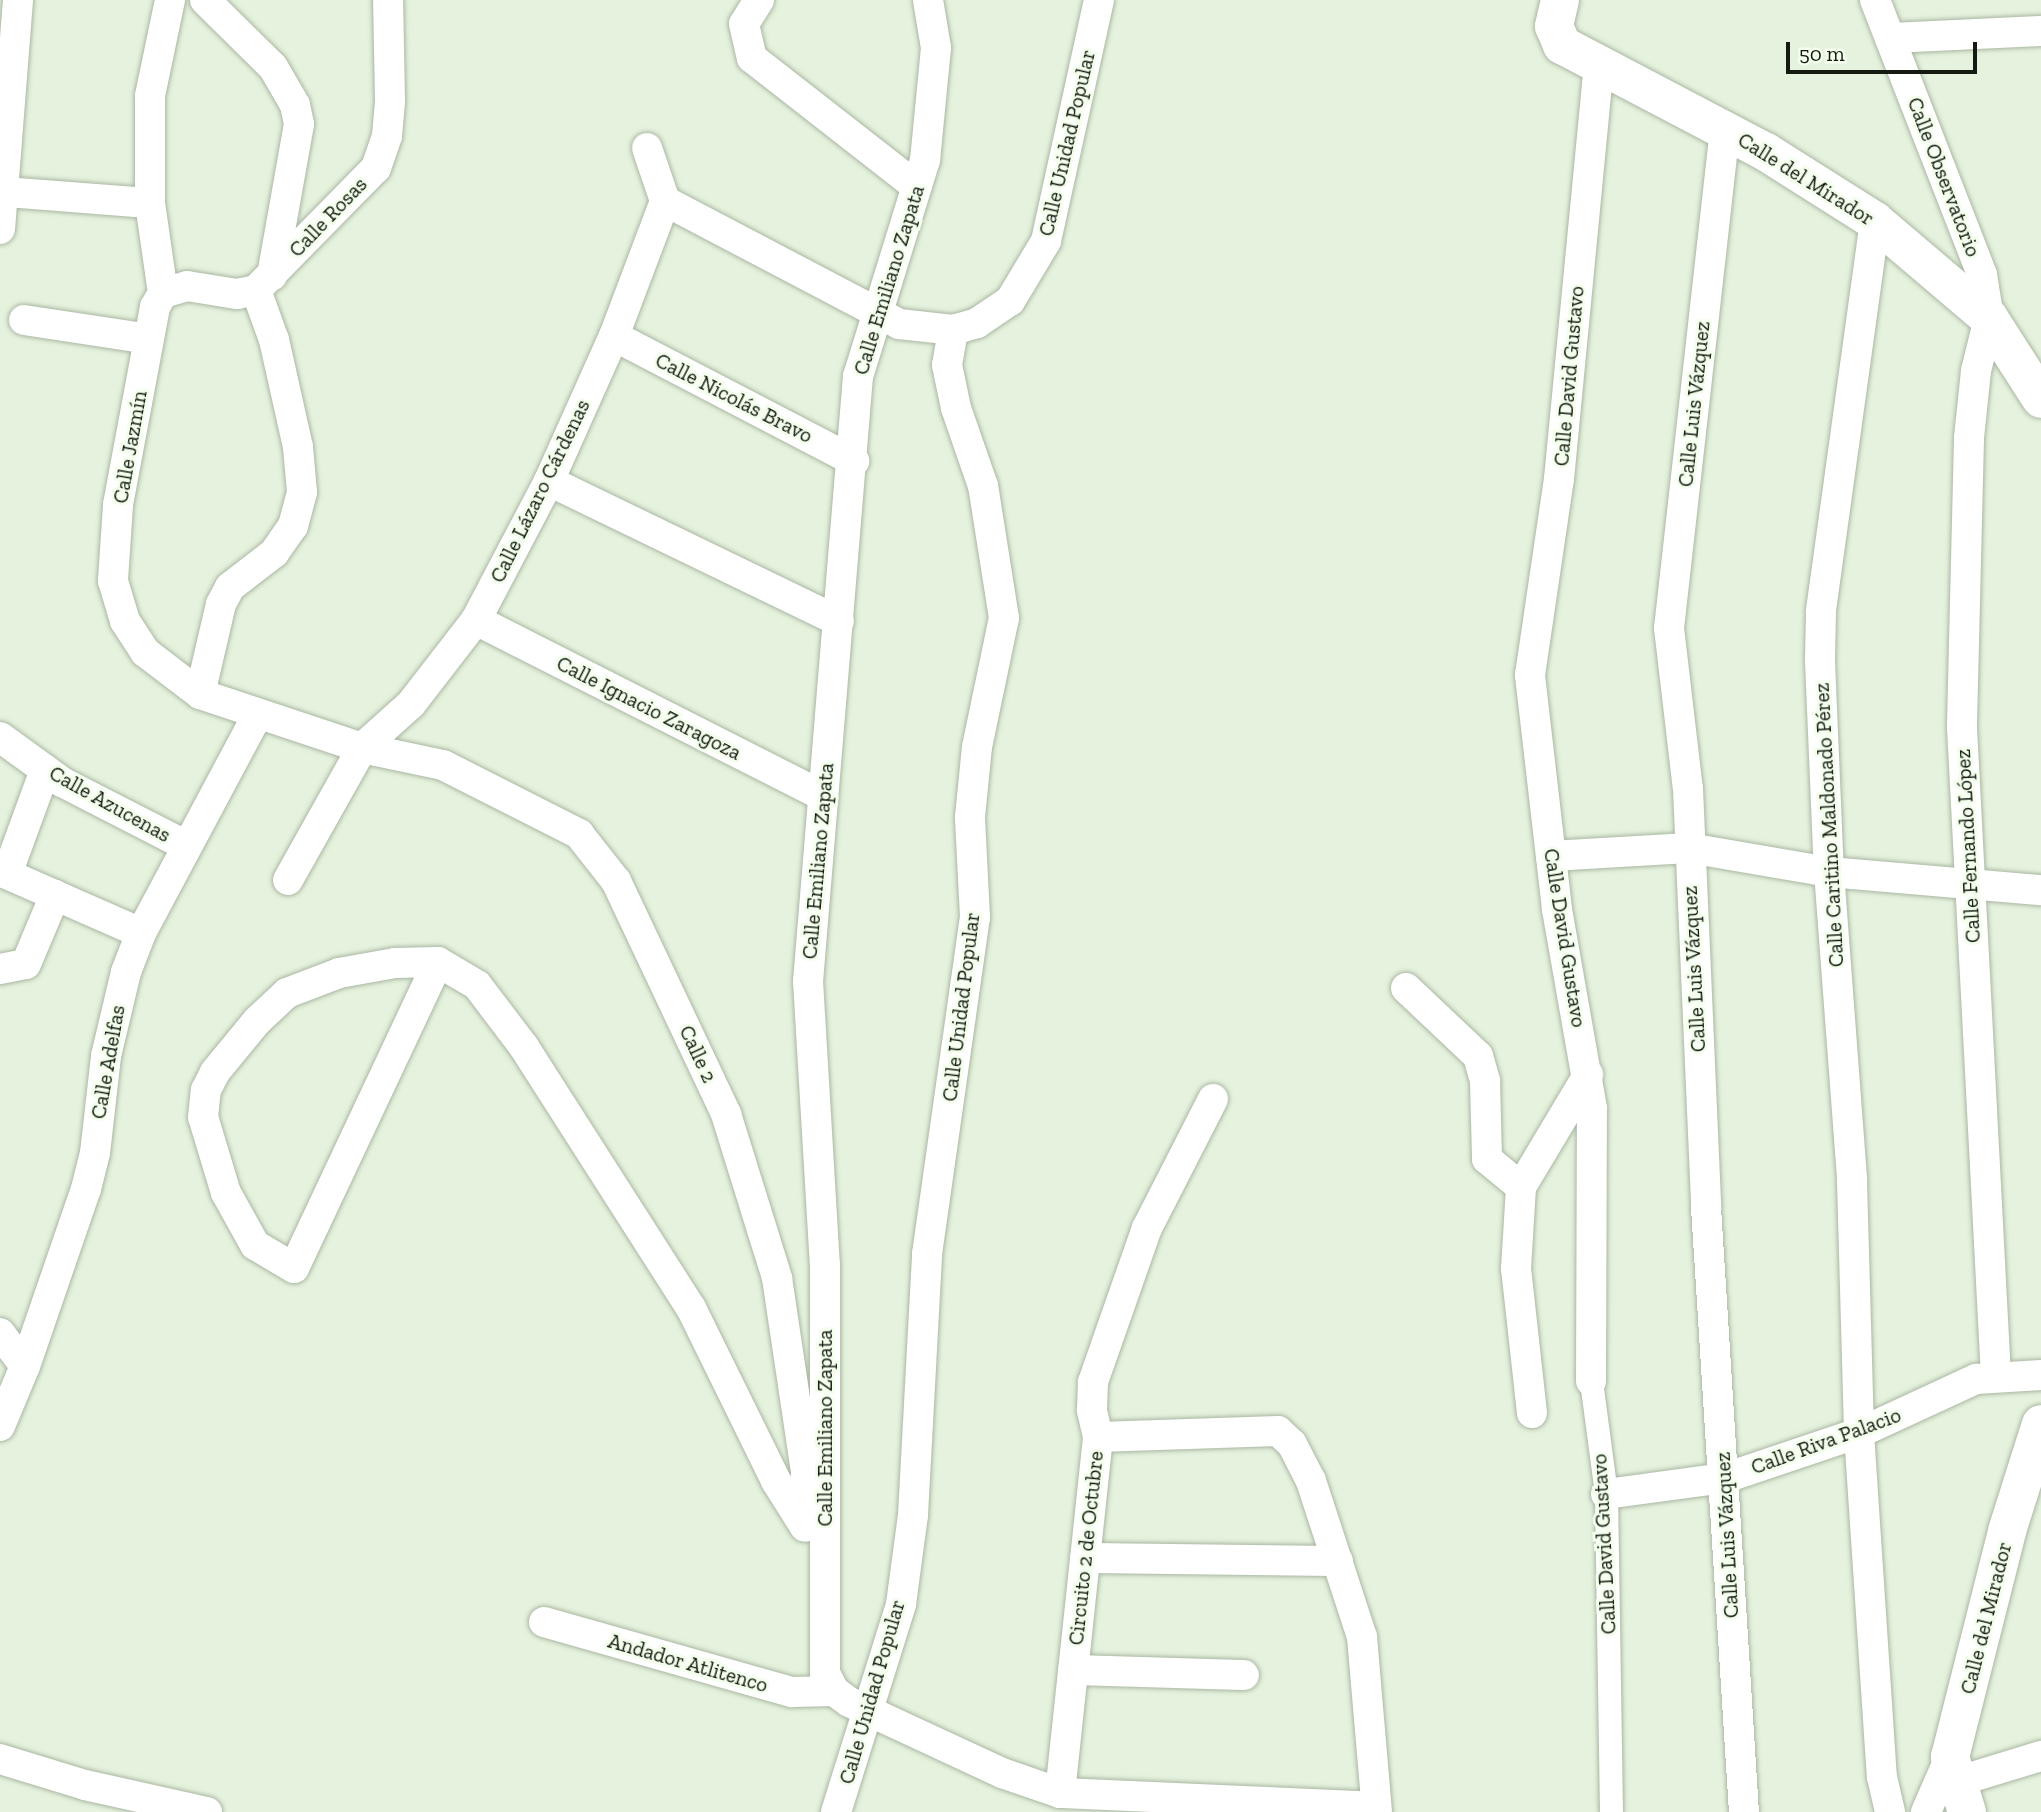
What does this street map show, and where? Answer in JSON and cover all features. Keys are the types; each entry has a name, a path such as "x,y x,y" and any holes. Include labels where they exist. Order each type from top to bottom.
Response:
{"street":[{"path":"0,229 6,192 18,0"},
{"name":"Calle Jazmín","path":"170,0 150,96 150,203 163,293 155,307 118,505 113,581 125,621 145,652 200,694 362,748"},
{"path":"200,694 221,604 230,587 274,553 293,526 302,492 298,447 264,283 299,124 295,105 273,67 205,0"},
{"name":"Calle Rosas","path":"264,283 376,168 387,136 390,100 388,0"},
{"name":"Calle Emiliano Zapata","path":"834,1691 825,1673 825,1264 808,981 854,461 858,376 925,160 936,48 928,0"},
{"name":"Calle Unidad Popular","path":"836,1812 870,1712 901,1604 913,1516 927,1254 975,917 970,817 977,747 1004,618 983,485 947,366 953,330 977,323 1010,301 1046,241 1099,0"},
{"name":"Calle del Mirador","path":"1560,0 1554,26 1562,45 1599,67 1725,129 1875,221 1989,318 2041,399"},
{"name":"Calle Observatorio","path":"1875,0 1983,275 1989,318"},
{"path":"751,12 752,58 917,187"},
{"path":"1890,38 2041,31"},
{"name":"Calle David Gustavo","path":"1599,67 1559,479 1530,675 1551,856 1588,1075 1591,1381 1606,1494 1611,1812"},
{"name":"Calle Luis Vázquez","path":"1725,129 1669,628 1688,789 1689,848 1744,1812"},
{"path":"647,148 665,201 899,324 953,330"},
{"path":"6,192 150,203"},
{"name":"Calle Lázaro Cárdenas","path":"288,880 362,748 411,704 476,620 549,481 614,336 665,201"},
{"name":"Calle Caritino Maldonado Pérez","path":"1875,221 1821,612 1829,872 1852,1181 1859,1433 1882,1777 1890,1812"},
{"path":"163,293 187,286 237,294 264,283"},
{"name":"Calle Fernando López","path":"1989,318 1976,371 1969,438 1962,586 1967,883 1983,1080 1996,1376"},
{"path":"24,320 149,338"},
{"name":"Calle Nicolás Bravo","path":"614,336 854,461"},
{"path":"549,481 839,621"},
{"name":"Calle Ignacio Zaragoza","path":"476,620 823,796"},
{"name":"Calle Adelfas","path":"0,1426 25,1366 86,1189 95,1153 106,1056 126,972 141,933 258,714"},
{"name":"Calle Azucenas","path":"0,737 45,770 124,816 187,846"},
{"name":"Calle 2","path":"362,748 443,765 507,794 579,834 616,881 726,1114 777,1278 806,1472 804,1525"},
{"path":"45,770 3,873 141,933"},
{"path":"1551,856 1689,848 1829,872 2041,890"},
{"path":"9,968 26,964 55,895"},
{"path":"438,962 294,1268 255,1245 226,1192 203,1117 205,1090 257,1021 287,993 339,973 395,963 438,962 477,985 524,1047 691,1308 776,1481 825,1556"},
{"path":"1406,988 1478,1055 1485,1080 1487,1158 1521,1187"},
{"path":"1532,1413 1516,1269 1521,1187 1588,1075"},
{"path":"1098,1437 1092,1410 1093,1382 1118,1304 1147,1228 1213,1099"},
{"path":"0,1333 25,1366"},
{"name":"Calle Riva Palacio","path":"1606,1494 1725,1478 1859,1433 1976,1378 2041,1375"},
{"name":"Calle del Mirador","path":"1959,1783 2007,1531 2041,1424"},
{"name":"Circuito 2 de Octubre","path":"1278,1431 1292,1444 1311,1481 1362,1637 1376,1810 1102,1805 1060,1793 1098,1437 1278,1431"},
{"path":"1085,1558 1338,1561"},
{"name":"Andador Atlitenco","path":"544,1622 792,1692 834,1691"},
{"path":"1073,1670 1244,1675"},
{"path":"834,1691 870,1712 1002,1773 1060,1793"},
{"path":"1926,1812 1959,1783 2041,1756"},
{"path":"0,1759 85,1785 207,1812"}]}
